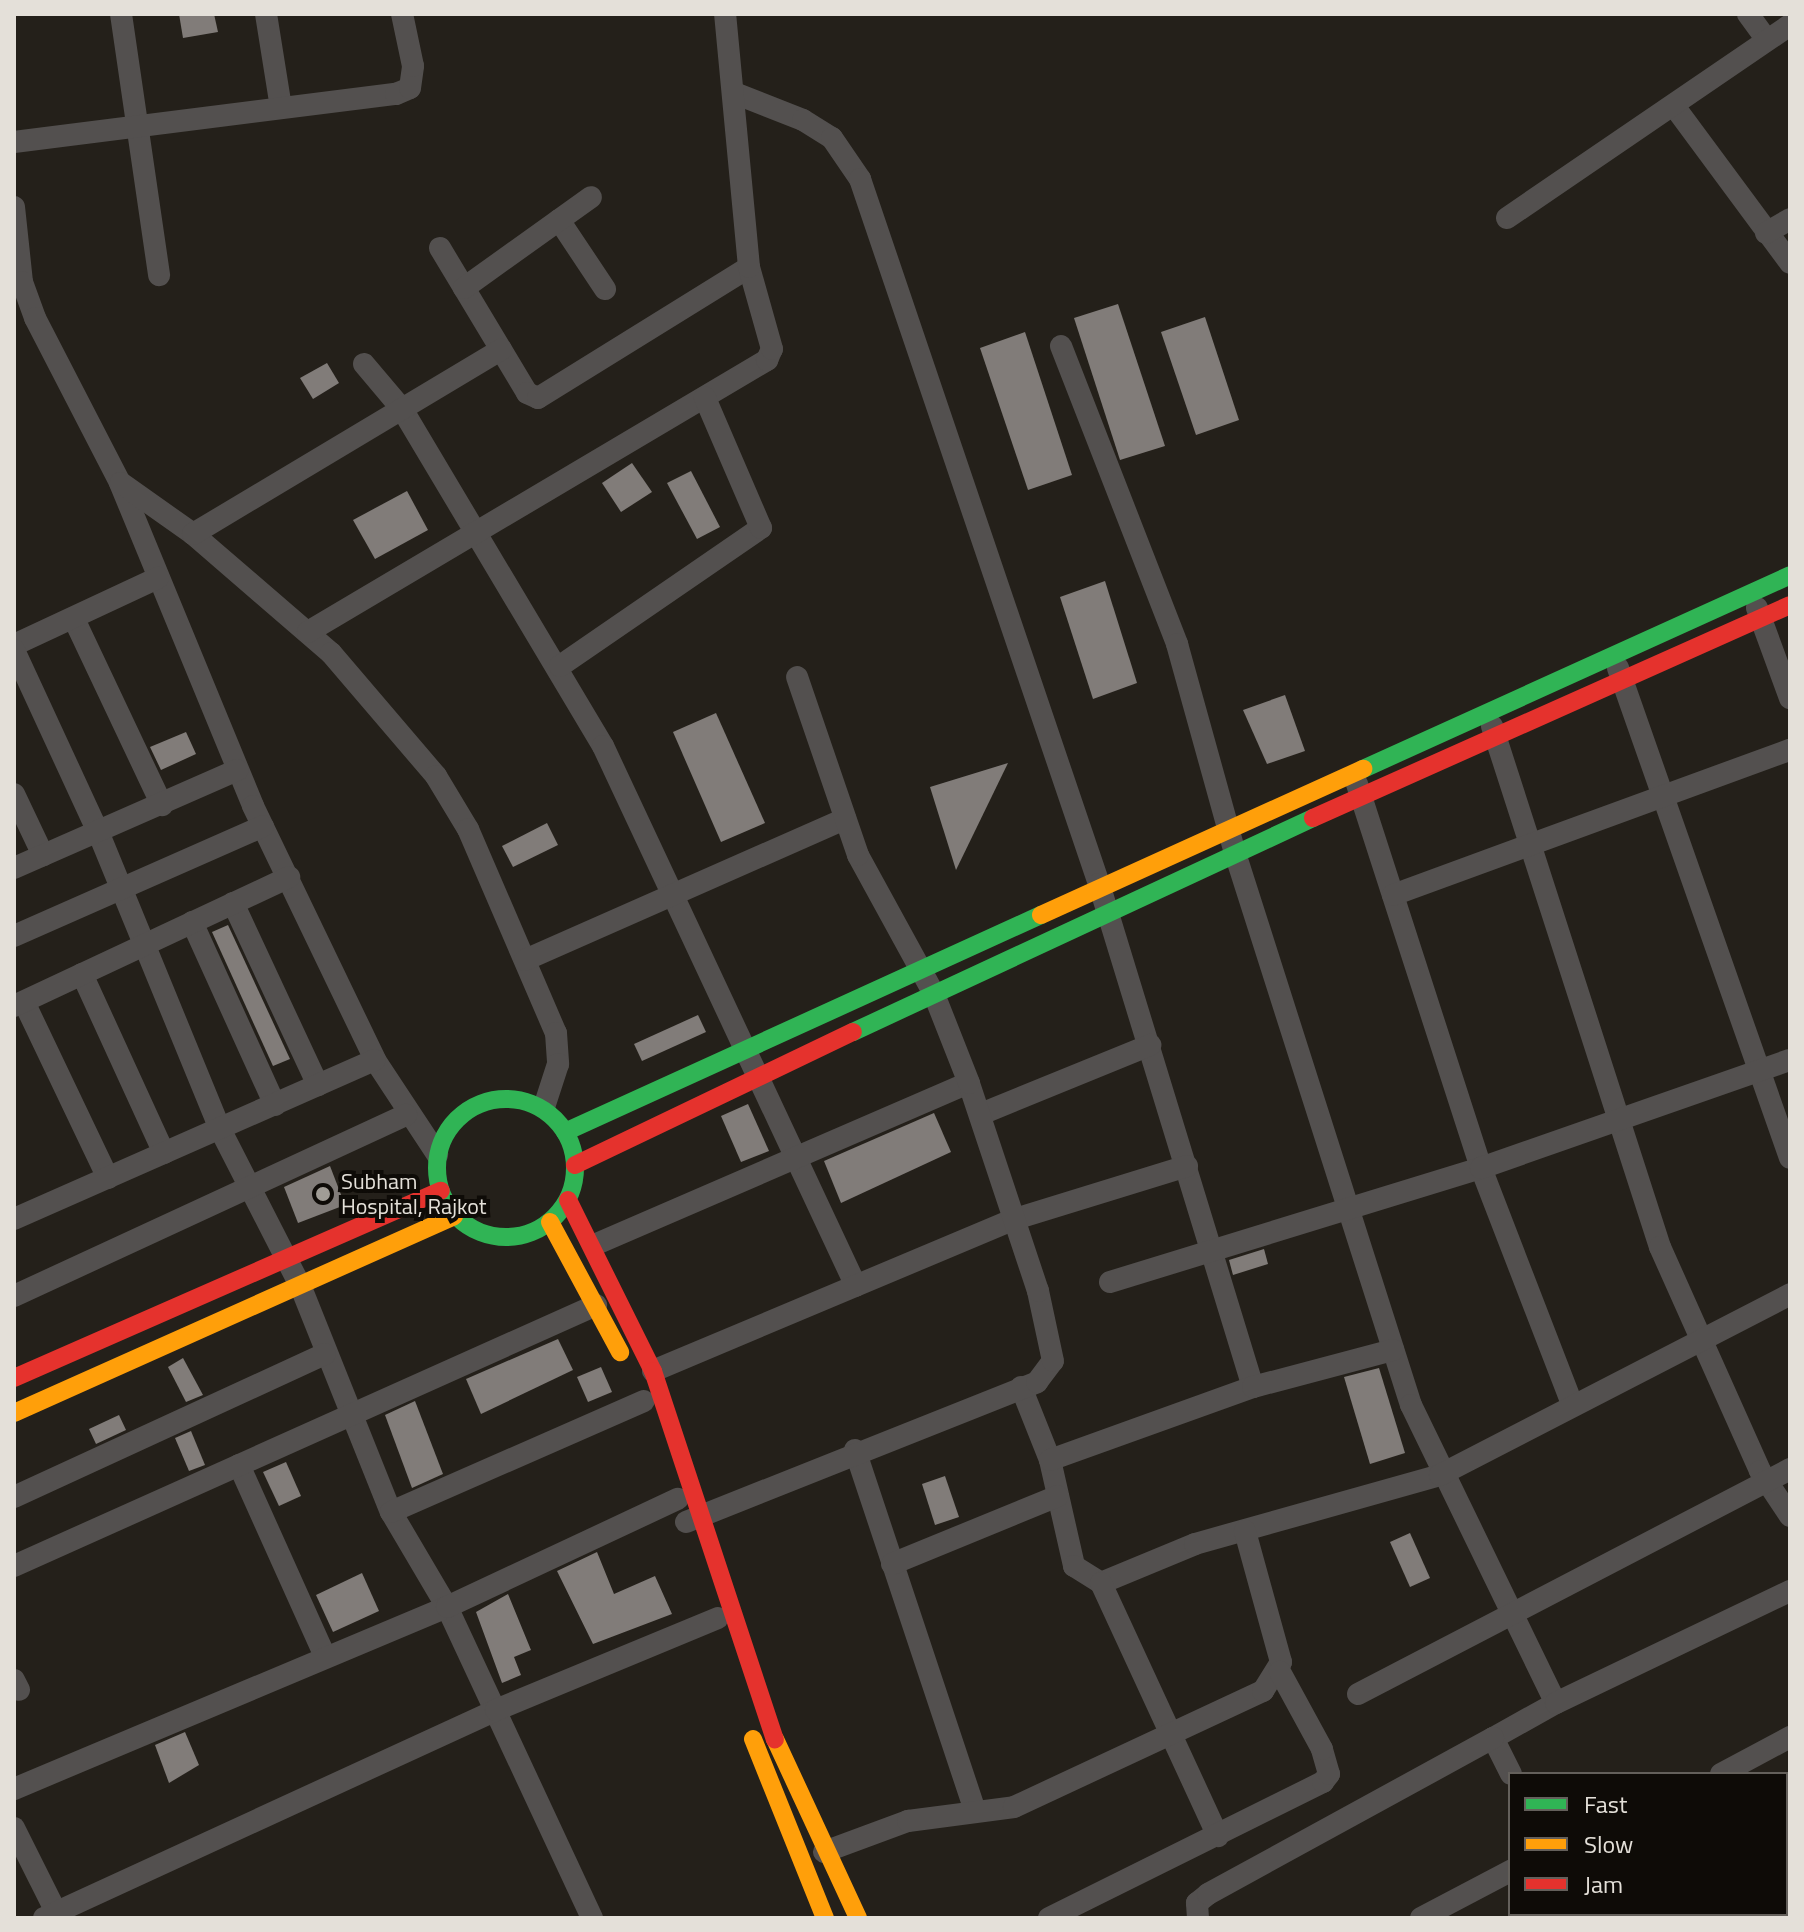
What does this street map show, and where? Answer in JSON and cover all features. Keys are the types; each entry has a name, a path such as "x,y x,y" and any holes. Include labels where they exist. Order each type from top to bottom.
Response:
{"main road":[{"path":"565,1132 1099,884 1615,657 1790,575"},
{"path":"575,1165 1106,912 1790,605"},
{"path":"507,1098 544,1107 565,1132 575,1165 568,1200 550,1222 531,1233 490,1237 454,1216 441,1191 437,1154 462,1113 483,1102 507,1098"},
{"path":"14,1378 441,1191"},
{"path":"568,1200 594,1245 653,1371 696,1518 782,1762 858,1918"},
{"path":"14,1413 454,1216"},
{"path":"550,1222 644,1401 678,1499 696,1518 718,1618 761,1768 825,1918"}],"street":[{"path":"121,14 159,275"},
{"path":"266,14 281,108"},
{"path":"14,142 410,88 413,66 402,14"},
{"path":"308,632 754,369 772,349 749,267 737,94 725,14"},
{"path":"1748,14 1767,40"},
{"path":"1507,218 1790,25"},
{"path":"737,94 803,120 832,138 860,179 1099,884 1253,1387"},
{"path":"1674,106 1790,263"},
{"path":"464,288 591,197"},
{"path":"14,207 18,282 58,368 120,483 237,770 375,1060 406,1115 437,1154"},
{"path":"1766,233 1790,219"},
{"path":"559,220 605,289"},
{"path":"440,248 527,393 550,395 749,267"},
{"path":"1061,346 1177,644 1235,853 1393,1350 1440,1475 1556,1703"},
{"path":"193,534 501,350"},
{"path":"364,364 402,409 560,666 675,899 856,1286"},
{"path":"560,666 761,528 705,398"},
{"path":"120,483 193,534 308,632 436,776 468,829 525,960 559,1051 544,1107"},
{"path":"158,578 14,648 99,834 142,946 220,1129 300,1285 325,1354 391,1512 447,1607 592,1918"},
{"path":"1752,591 1790,698"},
{"path":"74,619 162,805"},
{"path":"1615,657 1662,801 1762,1069 1790,1158"},
{"path":"696,1518 855,1450 1037,1382 1053,1361 1015,1219 981,1114 934,994 917,970 845,819 797,677"},
{"path":"1488,711 1527,849 1660,1247 1766,1482 1790,1516"},
{"path":"1393,895 1662,801 1790,750"},
{"path":"14,868 99,834 237,770"},
{"path":"1353,772 1481,1168 1572,1404"},
{"path":"14,794 43,855"},
{"path":"525,960 675,899 845,819"},
{"path":"14,936 263,826"},
{"path":"108,1178 19,1004 289,877"},
{"path":"233,903 318,1085"},
{"path":"192,922 275,1105"},
{"path":"82,974 164,1153"},
{"path":"981,1114 1150,1045"},
{"path":"14,1219 375,1060"},
{"path":"1110,1282 1481,1168 1618,1123 1790,1060"},
{"path":"594,1245 969,1083"},
{"path":"14,1296 251,1191 406,1115"},
{"path":"653,1371 1015,1219 1187,1166"},
{"path":"1101,1583 1245,1531 1440,1475 1700,1336 1790,1294"},
{"path":"14,1566 596,1305"},
{"path":"1050,1460 1253,1387 1393,1350"},
{"path":"14,1497 325,1354"},
{"path":"1021,1387 1050,1460 1074,1566 1101,1583 1174,1730 1218,1836"},
{"path":"391,1512 644,1401"},
{"path":"855,1450 975,1810"},
{"path":"239,1465 324,1654"},
{"path":"1358,1694 1509,1611 1790,1469"},
{"path":"892,1564 1058,1496"},
{"path":"14,1789 324,1654 447,1607 678,1499"},
{"path":"1049,1918 1218,1836 1329,1774 1280,1672 1245,1531"},
{"path":"1198,1918 1197,1903 1208,1894 1556,1703 1790,1591"},
{"path":"14,1828 53,1916 496,1710 718,1618"},
{"path":"824,1852 908,1821 1014,1807 1174,1730 1249,1700 1280,1672"},
{"path":"1725,1772 1790,1737"},
{"path":"1493,1738 1510,1772"},
{"path":"1421,1918 1508,1872"}],"building":[{"path":"179,14 214,14 218,32 183,38"},
{"path":"1118,304 1165,446 1120,460 1074,318"},
{"path":"1205,317 1239,420 1196,435 1161,332"},
{"path":"1025,332 1072,475 1028,490 980,348"},
{"path":"327,363 339,383 313,399 300,378"},
{"path":"632,463 652,492 621,512 602,483"},
{"path":"691,471 720,527 697,539 667,483"},
{"path":"407,491 428,530 375,559 353,520"},
{"path":"1105,581 1137,683 1093,699 1060,597"},
{"path":"1285,695 1305,751 1267,764 1243,710"},
{"path":"716,713 765,823 721,842 673,732"},
{"path":"186,732 196,754 161,770 150,747"},
{"path":"1008,763 956,870 930,787"},
{"path":"547,823 558,845 513,867 502,846"},
{"path":"228,925 290,1059 273,1066 212,932"},
{"path":"698,1015 706,1032 642,1061 634,1044"},
{"path":"748,1104 769,1151 741,1162 721,1116"},
{"path":"934,1113 951,1152 841,1203 824,1161"},
{"path":"330,1166 345,1205 298,1223 284,1187"},
{"path":"1264,1249 1268,1264 1233,1275 1229,1260"},
{"path":"558,1339 573,1370 481,1414 466,1379"},
{"path":"183,1358 203,1395 186,1402 168,1367"},
{"path":"601,1367 612,1392 588,1402 577,1377"},
{"path":"1379,1368 1405,1453 1370,1464 1344,1377"},
{"path":"415,1401 443,1474 412,1488 385,1415"},
{"path":"119,1415 126,1430 96,1444 89,1429"},
{"path":"191,1431 205,1465 189,1471 175,1438"},
{"path":"286,1462 301,1496 279,1506 263,1472"},
{"path":"945,1476 959,1517 935,1525 922,1484"},
{"path":"1410,1533 1430,1578 1410,1587 1390,1542"},
{"path":"597,1552 614,1594 655,1576 672,1614 593,1644 557,1571"},
{"path":"362,1573 379,1611 333,1632 316,1595"},
{"path":"508,1594 531,1650 514,1657 521,1675 502,1683 476,1612"},
{"path":"185,1732 199,1765 169,1783 155,1745"}],"traffic: fast":[{"path":"1363,769 1790,575"},
{"path":"853,1032 1313,818"},
{"path":"565,1132 1041,915"},
{"path":"506,1099 533,1104 555,1119 570,1141 575,1168 570,1195 555,1217 533,1232 506,1237 479,1232 457,1217 442,1195 437,1168 442,1141 457,1119 479,1104 506,1099"}],"traffic: slow":[{"path":"1041,915 1363,769"},
{"path":"14,1413 454,1216"},
{"path":"550,1222 620,1352"},
{"path":"753,1739 825,1918"},
{"path":"775,1739 858,1918"}],"traffic: jam":[{"path":"1313,818 1790,605"},
{"path":"575,1165 853,1032"},
{"path":"14,1378 441,1191"},
{"path":"568,1200 653,1371 775,1739"}],"place":[{"name":"Subham Hospital, Rajkot","path":"323,1194"}]}
